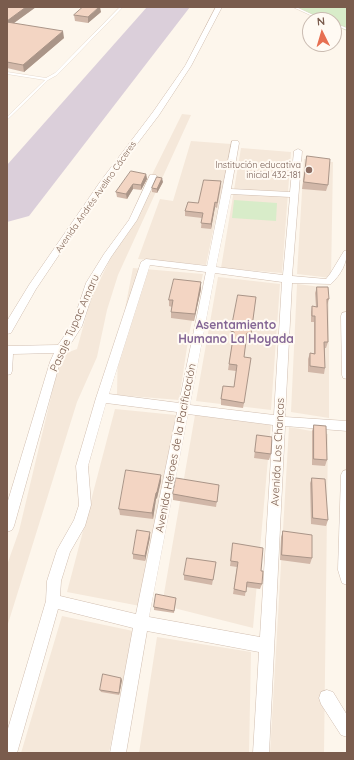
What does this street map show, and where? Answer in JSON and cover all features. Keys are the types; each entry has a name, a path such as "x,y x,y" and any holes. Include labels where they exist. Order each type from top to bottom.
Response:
{"street":[{"name":"Avenida Andrés Avelino Cáceres","path":"7,330 44,269 188,66 219,7"},
{"name":"Avenida Héroes de la Pacificación","path":"118,753 141,623 236,142"},
{"name":"Avenida Los Chancas","path":"261,753 287,279 298,151"},
{"name":"Pasaje Tupac Amaru","path":"7,526 55,362 76,326 91,283 133,220 153,177"},
{"path":"227,191 293,196"},
{"path":"9,753 53,601 54,581 64,550 80,522 85,505 82,466 102,398 146,262 287,279 328,282 334,276 347,252"},
{"path":"346,316 347,375"},
{"path":"7,371 7,350 61,350"},
{"path":"102,398 280,421 347,426"},
{"path":"347,475 345,570 347,578"},
{"path":"53,601 141,623 267,646"},
{"path":"327,698 347,729"}],"lane":[{"path":"7,119 47,80 56,74 122,7"},
{"path":"294,7 305,12"},
{"path":"7,73 47,80"},
{"path":"7,77 12,74"}],"shaded area":[{"path":"182,114 191,115 118,275 107,310 97,357 77,402 7,627 7,565 19,531 61,355 77,349 91,298"},
{"path":"191,141 231,144 206,265 138,259 160,199 173,201"},
{"path":"241,148 291,152 282,273 221,268"},
{"path":"304,159 333,162 331,278 297,274"},
{"path":"133,268 203,274 189,334 179,400 117,395 118,344"},
{"path":"218,277 280,284 271,410 196,401"},
{"path":"297,284 329,288 329,418 291,412"},
{"path":"115,409 176,415 140,606 67,592"},
{"path":"195,415 271,425 253,628 162,605"},
{"path":"289,427 328,434 324,753 270,753"},
{"path":"62,616 133,631 109,753 21,753"},
{"path":"157,637 251,652 249,753 139,753"}],"green space":[{"path":"297,7 347,7 347,31 342,29 342,12 307,12"},
{"path":"234,200 277,203 276,221 232,218"}],"building":[{"path":"7,7 26,7 7,21"},
{"path":"83,7 99,7 88,17 74,15"},
{"path":"7,22 63,31 23,65 7,62"},
{"path":"307,156 330,159 328,185 304,182"},
{"path":"131,171 146,174 141,185 133,184 126,194 116,192"},
{"path":"157,177 162,178 157,189 152,188"},
{"path":"204,180 221,181 211,224 201,223 203,213 185,211 188,202 198,203"},
{"path":"174,279 201,282 195,314 171,312 173,300 169,300"},
{"path":"317,287 328,287 328,342 324,342 325,368 310,366 310,353 315,354 315,316 312,316 312,306 317,307"},
{"path":"238,295 256,297 251,334 247,333 244,357 251,358 244,403 221,399 223,386 234,387 237,365 229,364 234,332 231,331"},
{"path":"314,425 326,426 327,460 314,459"},
{"path":"257,435 272,437 271,454 255,452"},
{"path":"126,470 161,475 152,513 119,509"},
{"path":"176,478 219,485 217,502 173,494"},
{"path":"312,478 325,479 328,520 313,518"},
{"path":"137,530 150,532 145,556 133,554"},
{"path":"283,531 312,535 312,558 282,555"},
{"path":"233,543 263,548 261,571 263,571 262,584 247,582 246,592 234,589 238,562 231,561"},
{"path":"187,558 216,562 213,580 184,575"},
{"path":"156,594 176,598 174,611 154,607"},
{"path":"103,674 121,678 119,693 100,690"}],"runway":[{"path":"7,203 169,7"}],"place":[{"name":"Institución educativa inicial 432-181","path":"309,170"}],"district":[{"name":"Asentamiento Humano La Hoyada","path":"236,332"}]}
